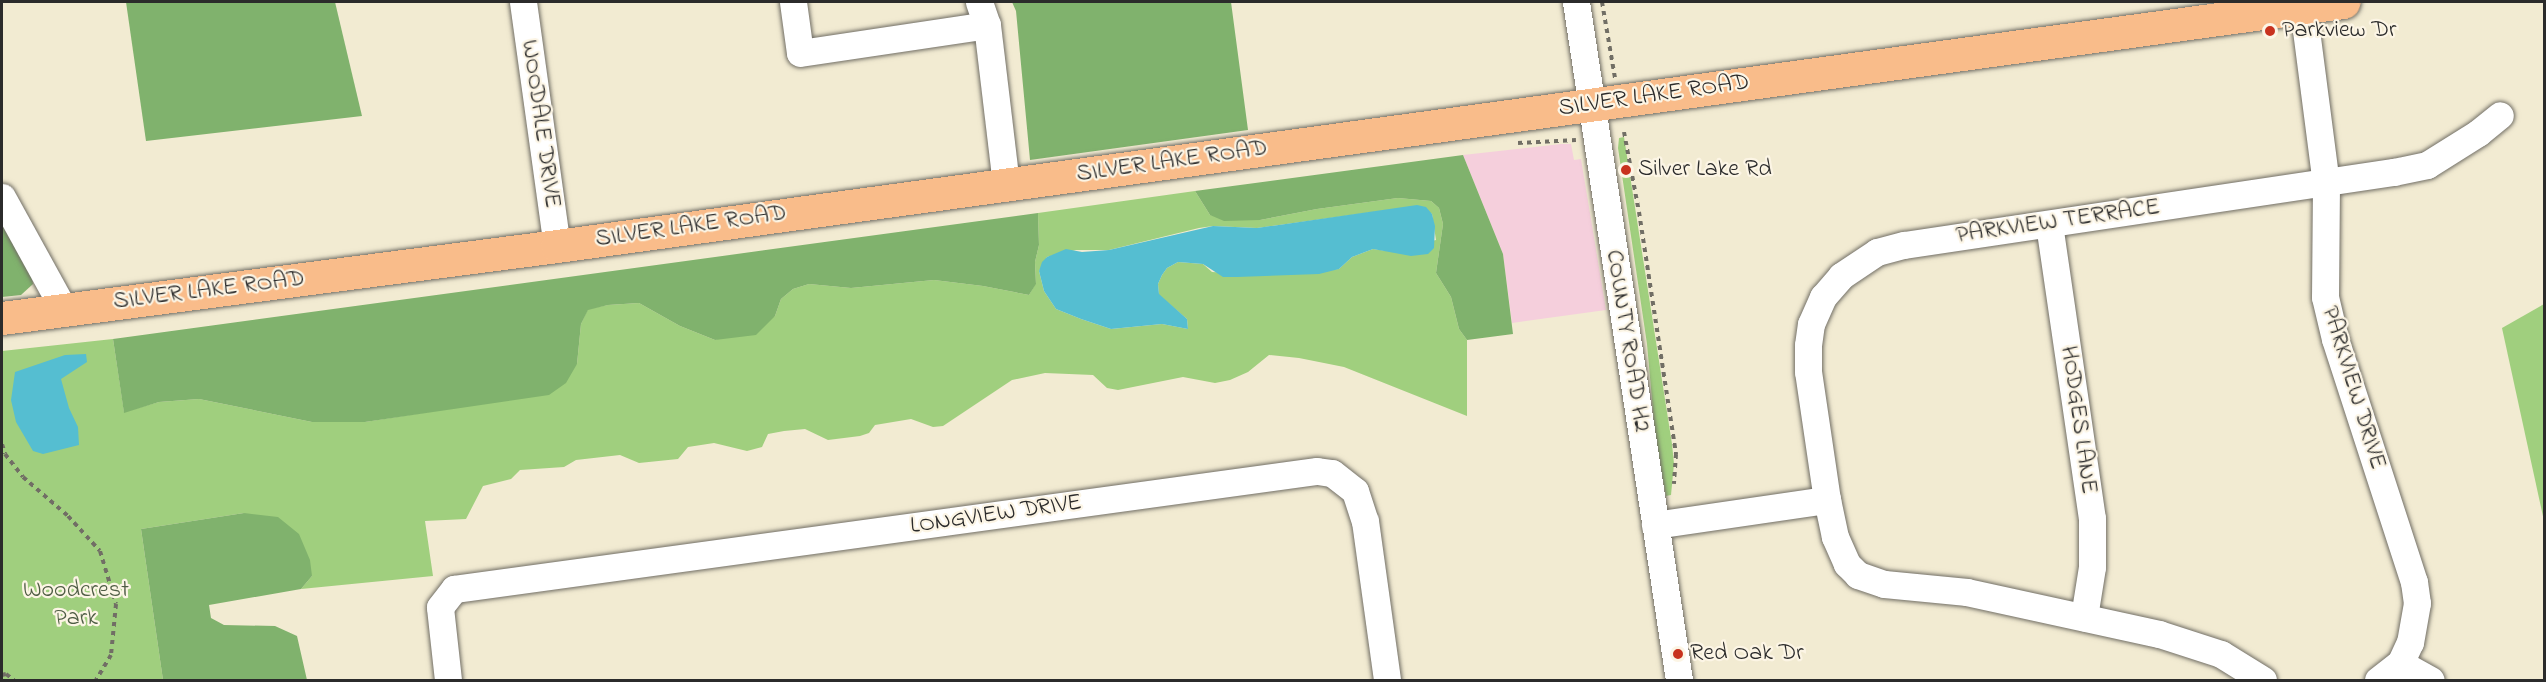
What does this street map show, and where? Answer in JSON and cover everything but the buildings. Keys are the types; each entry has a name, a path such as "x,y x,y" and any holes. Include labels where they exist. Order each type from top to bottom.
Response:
{"main road":[{"name":"SILVER LAKE ROAD","path":"2,318 557,246 2343,2"}],"street":[{"name":"WOODALE DRIVE","path":"523,2 557,246"},
{"path":"793,2 800,53 983,13 1006,185"},
{"name":"COUNTY ROAD H2","path":"1576,2 1591,104 1665,524 1679,681"},
{"name":"PARKVIEW DRIVE","path":"2303,7 2326,184 2328,307 2338,350 2414,582 2417,603 2410,642 2400,663 2378,681"},
{"name":"PARKVIEW TERRACE","path":"1827,500 1808,372 1811,324 1823,297 1842,276 1877,252 1904,244 2326,184 2427,165 2478,133 2500,115"},
{"path":"2,197 64,310"},
{"name":"HODGES LANE","path":"2049,224 2092,518 2092,567 2084,617"},
{"name":"LONGVIEW DRIVE","path":"448,681 440,607 454,588 1317,471 1332,473 1355,491 1365,521 1386,681"},
{"path":"1665,524 1827,500 1834,537 1847,564 1858,575 1869,580 1967,592 2159,634 2221,654 2263,681"},
{"path":"2400,663 2431,681"}],"path":[{"path":"1624,132 1640,212 1676,454 1665,524"},
{"path":"2,444 5,454 22,477 68,516 100,551 116,604 111,655 96,681"},
{"path":"2,675 6,674 14,681"}],"shaded area":[{"path":"1571,144 1574,160 1581,159 1606,310 1512,323 1503,254 1463,155"}],"green space":[{"path":"126,2 335,2 362,116 146,141"},
{"path":"1012,2 1231,2 1248,130 1030,160 1016,11"},
{"path":"1624,137 1672,444 1674,464 1671,495 1666,496 1656,444 1647,344 1618,148 1619,138"},
{"path":"1463,155 1503,254 1513,334 1467,340 1459,329 1451,297 1436,273 1443,224 1439,208 1431,201 1398,198 1317,209 1260,220 1224,221 1210,215 1195,191"},
{"name":"Woodcrest Park","path":"1195,191 1210,215 1260,220 1317,209 1398,198 1431,201 1439,208 1443,224 1436,273 1451,297 1459,329 1467,340 1467,416 1344,367 1299,358 1269,355 1248,372 1230,380 1215,383 1183,377 1118,390 1107,388 1093,375 1045,373 1012,380 943,426 933,427 911,419 875,425 869,433 860,436 828,440 805,429 784,431 768,434 762,447 747,451 714,443 688,447 678,459 639,463 620,455 576,460 564,467 520,470 511,479 483,486 466,519 425,521 433,576 301,589 312,576 244,513 141,529 163,680 2,680 2,351 113,339 124,412 159,402 199,399 312,422 365,422 441,410 577,364 581,324 588,309 608,305 639,303 680,326 715,340 775,316 781,299 793,289 809,284 851,288 934,280 1029,295 1036,283 1035,262 1039,245 1038,213","holes":["1417,206 1432,214 1436,240 1387,251 1373,249 1352,257 1339,269 1269,275 1212,272 1203,264 1178,262 1167,268 1162,275 1158,284 1159,295 1187,319 1188,329 1162,324 1111,329 1081,319 1056,309 1044,291 1039,271 1047,257 1054,255 1076,250 1109,250 1199,228 1213,226 1257,228"]},
{"path":"1038,213 1039,245 1035,262 1036,284 1029,295 934,280 851,288 809,284 793,289 781,299 775,316 756,335 715,340 680,326 639,303 608,305 588,310 581,324 577,364 566,383 549,395 365,422 312,422 199,399 159,402 124,413 113,339"},
{"path":"2,222 32,277 33,284 21,295 2,297"},
{"path":"2544,304 2544,521 2502,328"},
{"path":"244,513 278,517 299,534 310,560 312,576 301,589 209,605 211,618 224,625 275,626 297,636 307,680 163,680 141,529"}],"water":[{"path":"1417,205 1426,207 1432,214 1435,226 1434,248 1428,254 1411,256 1373,249 1352,257 1339,269 1319,274 1237,277 1223,277 1203,264 1178,262 1167,268 1162,275 1158,284 1159,294 1187,319 1188,329 1162,324 1111,329 1081,319 1056,309 1044,291 1039,271 1042,262 1047,257 1066,249 1082,252 1109,250 1213,226 1257,228"},
{"path":"86,354 87,362 61,379 69,408 78,427 79,445 43,454 33,451 16,422 11,400 15,372 65,355"}],"place":[{"name":"Parkview Dr","path":"2270,31"},
{"name":"Silver Lake Rd","path":"1626,170"},
{"name":"Red Oak Dr","path":"1678,654"}]}
